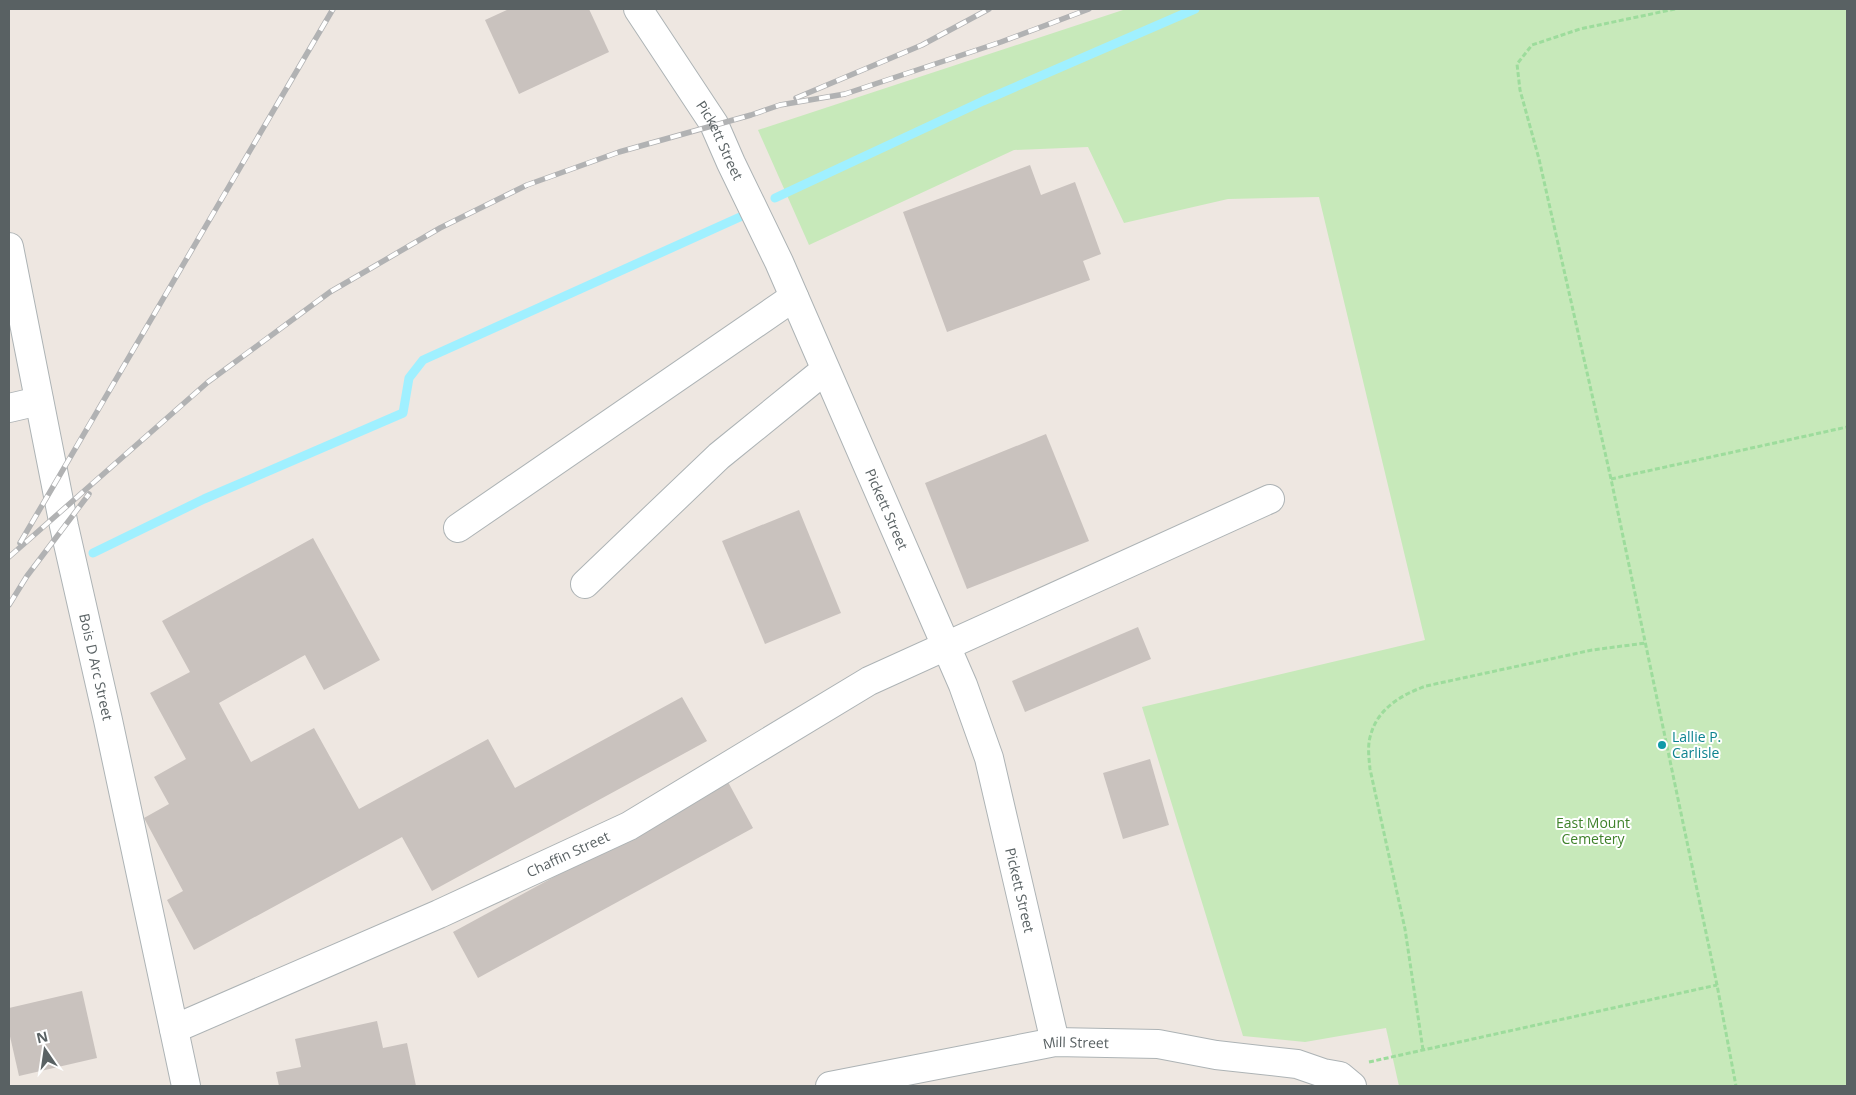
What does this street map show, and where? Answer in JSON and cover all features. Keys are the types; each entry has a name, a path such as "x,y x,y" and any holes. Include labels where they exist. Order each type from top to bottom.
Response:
{"street":[{"name":"Pickett Street","path":"638,9 714,124 794,297 963,685 989,758 1055,1042"},
{"name":"Bois D Arc Street","path":"9,247 64,526 108,720 186,1086"},
{"path":"458,528 794,297"},
{"path":"585,584 719,456 825,370"},
{"path":"9,408 40,401"},
{"name":"Chaffin Street","path":"174,1029 439,914 629,826 869,681 1270,499"},
{"name":"Mill Street","path":"830,1086 930,1077 1055,1042 1158,1044 1216,1055 1297,1064 1323,1073 1340,1076 1352,1086"}],"path":[{"path":"1675,9 1580,29 1532,45 1518,64 1520,90 1539,159 1646,643 1736,1086"},
{"path":"1611,479 1847,427"},
{"path":"1423,1050 1406,938 1370,770 1368,750 1371,733 1379,717 1392,703 1408,692 1426,686 1592,650 1646,643"},
{"path":"1323,1073 1717,985"}],"green space":[{"name":"East Mount Cemetery","path":"1126,9 1847,9 1847,1086 1399,1086 1386,1028 1305,1042 1243,1036 1142,707 1425,640 1319,197 1228,199 1124,223 1088,147 1014,150 809,245 758,130"}],"building":[{"path":"509,9 589,9 609,52 519,94 485,20"},
{"path":"1030,165 1041,195 1075,182 1101,254 1083,261 1090,280 947,332 903,212"},
{"path":"1046,434 1089,541 967,589 925,483"},
{"path":"799,510 841,613 765,644 722,541"},
{"path":"313,538 380,660 324,690 305,655 219,703 251,762 314,728 359,809 488,739 515,788 682,697 707,741 432,891 402,837 194,950 167,900 183,891 144,818 169,804 154,777 186,759 150,693 190,672 162,621"},
{"path":"1138,627 1151,659 1025,712 1012,681"},
{"path":"1150,759 1169,825 1123,839 1103,773"},
{"path":"728,782 753,828 478,978 453,932"},
{"path":"82,991 97,1058 19,1076 9,1032 9,1008"},
{"path":"377,1021 383,1048 407,1043 416,1086 279,1086 276,1072 301,1067 295,1039"}],"waterway":[{"path":"775,198 983,101 1195,9"},
{"path":"93,553 204,499 403,413 409,378 423,360 740,217"}],"railway":[{"path":"20,543 333,9"},
{"path":"796,98 922,45 989,9"},
{"path":"9,557 208,382 330,292 440,228 527,185 619,152 780,105 845,94 1001,42 1089,9"},
{"path":"9,605 27,576 89,494"}],"place":[{"name":"Lallie P. Carlisle","path":"1662,745"}]}
